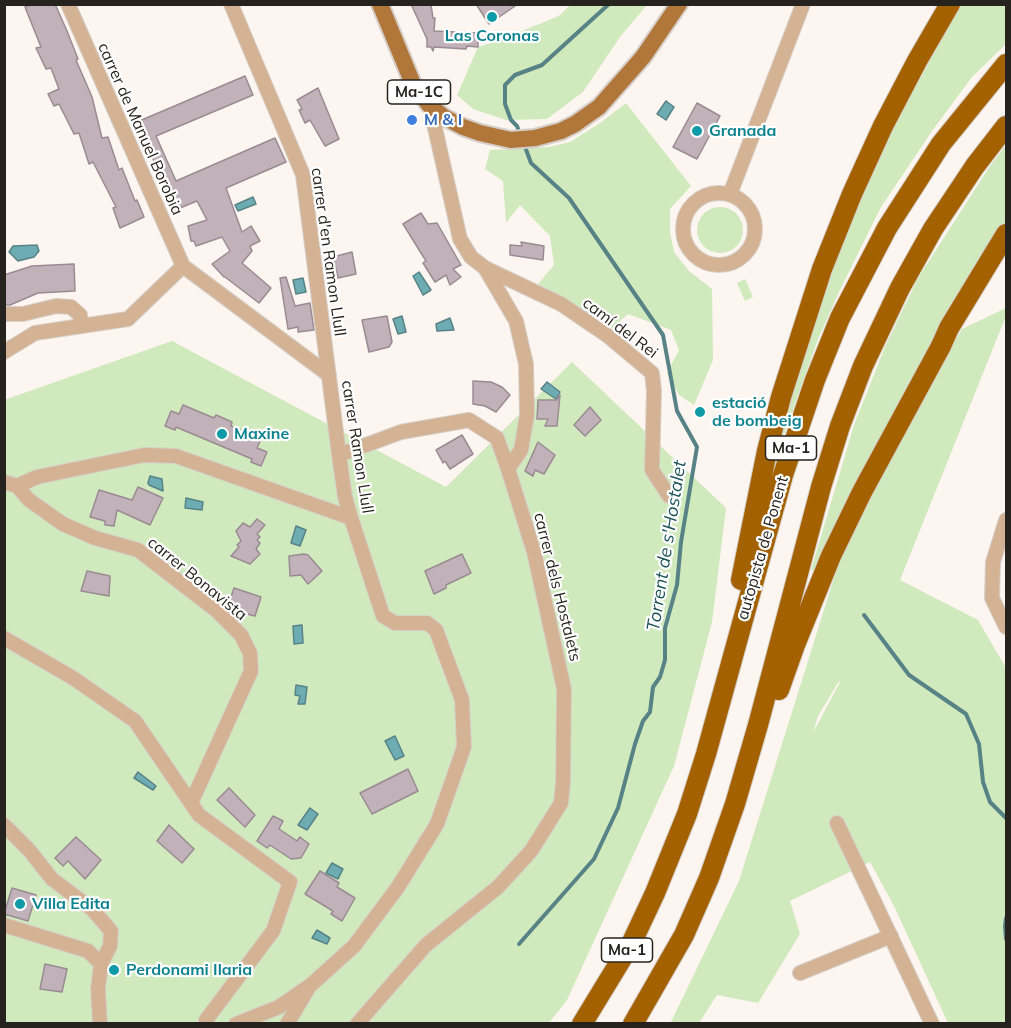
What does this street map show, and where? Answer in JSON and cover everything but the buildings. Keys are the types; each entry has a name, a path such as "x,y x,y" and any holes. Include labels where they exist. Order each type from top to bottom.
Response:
{"highway":[{"path":"664,872 668,833 691,765 722,655 744,566 767,452 798,339 822,269 869,156 896,100 951,4"},
{"name":"autopista de Ponent","path":"582,1023 632,942 664,872 697,784 783,475 827,348 854,288 887,228 941,144 1006,64"},
{"name":"Ma-1","path":"633,1023 684,934 709,878 735,804 821,487 840,426 863,366 896,295 933,229 975,166 1006,126"},
{"path":"758,725 776,701 811,605 861,492 941,346 949,327 1006,234"},
{"path":"941,346 1006,255"}],"main road":[{"name":"Ma-1C","path":"380,4 413,84 430,106 463,127 499,139 524,140 547,135 575,124 599,107 643,57 679,4"}],"street":[{"name":"carrer de Manuel Borobia","path":"68,4 183,266"},
{"name":"carrer d'en Ramon Llull","path":"231,4 303,175 328,375"},
{"path":"730,194 803,4"},
{"path":"430,106 460,239 471,257 485,268 516,321 526,364 527,415 521,450 508,469"},
{"path":"718,192 730,194 741,200 752,214 755,232 753,244 746,254 736,261 724,265 712,265 691,254 682,232 683,220 688,209 706,194 718,192"},
{"path":"4,352 35,333 128,320 183,266 328,375"},
{"name":"camí del Rei","path":"485,268 561,304 608,336 652,373 654,391 652,470 669,496"},
{"path":"4,314 23,314 56,306 71,307 80,315 82,326"},
{"name":"carrer Ramon Llull","path":"236,1023 279,1007 312,984 354,946 399,887 437,824 464,747 462,700 436,630 427,623 395,623 383,616 345,497 328,375"},
{"name":"carrer dels Hostalets","path":"339,455 401,432 469,420 497,438 534,552 564,689 561,803 531,851 498,886 426,945 357,1023"},
{"path":"11,484 144,455 176,456 351,518"},
{"name":"carrer Bonavista","path":"11,484 63,524 95,538 138,550 216,611 241,635 250,653 251,670 191,803"},
{"path":"1006,520 993,562 992,598 1006,627"},
{"path":"4,638 73,678 135,721 200,815 290,882 273,931 206,1023"},
{"path":"837,823 932,1023"},
{"path":"4,825 29,850 52,879 92,909 111,931 110,946 101,964 99,1023"},
{"path":"4,925 88,951 101,964"},
{"path":"800,973 891,936"},
{"path":"287,1023 312,984"}],"green space":[{"path":"570,5 647,5 620,37 583,92 547,119 506,120 473,109 457,95 478,47 559,16"},
{"path":"960,5 1006,5 1006,44 972,77 932,131 881,207 818,339 779,449 776,448 841,241 885,143"},
{"path":"626,103 691,186 670,209 670,232 674,252 689,271 712,289 713,360 694,405 679,395 667,373 679,350 671,330 628,314 612,328 538,284 554,265 550,236 520,205 506,223 503,181 485,169 490,150 549,147 570,142"},
{"path":"1006,145 1006,225 816,571 811,570 854,425 885,347 918,278"},
{"path":"720,207 729,208 736,214 742,221 742,239 736,246 729,252 720,253 711,252 704,246 698,239 697,230 698,221 704,214 711,208"},
{"path":"745,279 753,297 745,301 737,283"},
{"path":"1006,308 1006,316 900,580 978,620 1006,668 1006,1023 948,1023 894,906 870,862 790,901 800,934 758,1003 717,995 699,1023 670,1024 739,881 839,562 913,414 962,329","holes":["840,682 813,733 818,716"]},
{"path":"172,341 446,487 572,362 726,508 712,622 674,766 567,1000 549,1023 5,1023 4,400"}],"water":[{"path":"666,101 674,107 666,120 657,114"},
{"path":"253,197 256,204 238,211 235,205"},
{"path":"37,245 39,251 34,257 18,261 9,252 13,246"},
{"path":"419,272 431,290 423,295 413,276"},
{"path":"303,278 306,292 296,294 293,280"},
{"path":"402,316 406,332 398,334 393,319"},
{"path":"450,318 454,330 437,331 436,324"},
{"path":"547,382 560,392 556,399 541,389"},
{"path":"150,476 162,479 163,491 149,485"},
{"path":"186,498 203,502 202,510 185,508"},
{"path":"296,526 306,530 300,546 291,543"},
{"path":"302,625 303,643 294,644 293,626"},
{"path":"296,685 307,687 305,704 298,704 300,696 295,695"},
{"path":"395,736 404,756 395,760 385,741"},
{"path":"138,772 156,786 153,790 134,778"},
{"path":"310,808 318,814 307,830 298,825"},
{"path":"332,863 343,869 338,879 326,873"},
{"path":"317,930 330,938 327,944 312,938"}],"waterway":[{"name":"Torrent de s'Hostalet","path":"520,134 505,104 505,85 515,75 542,65 609,4"},
{"name":"Torrent de s'Hostalet","path":"519,944 594,859 618,808 635,744 643,721 650,712 653,687 660,677 665,660 665,628 677,585 681,542 697,447 677,411 663,335 569,198 531,163 524,144"},
{"path":"864,615 909,675 966,714 979,744 983,782 990,802 1006,818"},
{"path":"1006,918 1006,939"}],"place":[{"name":"Las Coronas","path":"492,17"},
{"name":"M & I","path":"412,120"},
{"name":"Granada","path":"697,131"},
{"name":"estació de bombeig","path":"700,412"},
{"name":"Maxine","path":"222,434"},
{"name":"Villa Edita","path":"20,904"},
{"name":"Perdonami Ilaria","path":"114,970"}]}
